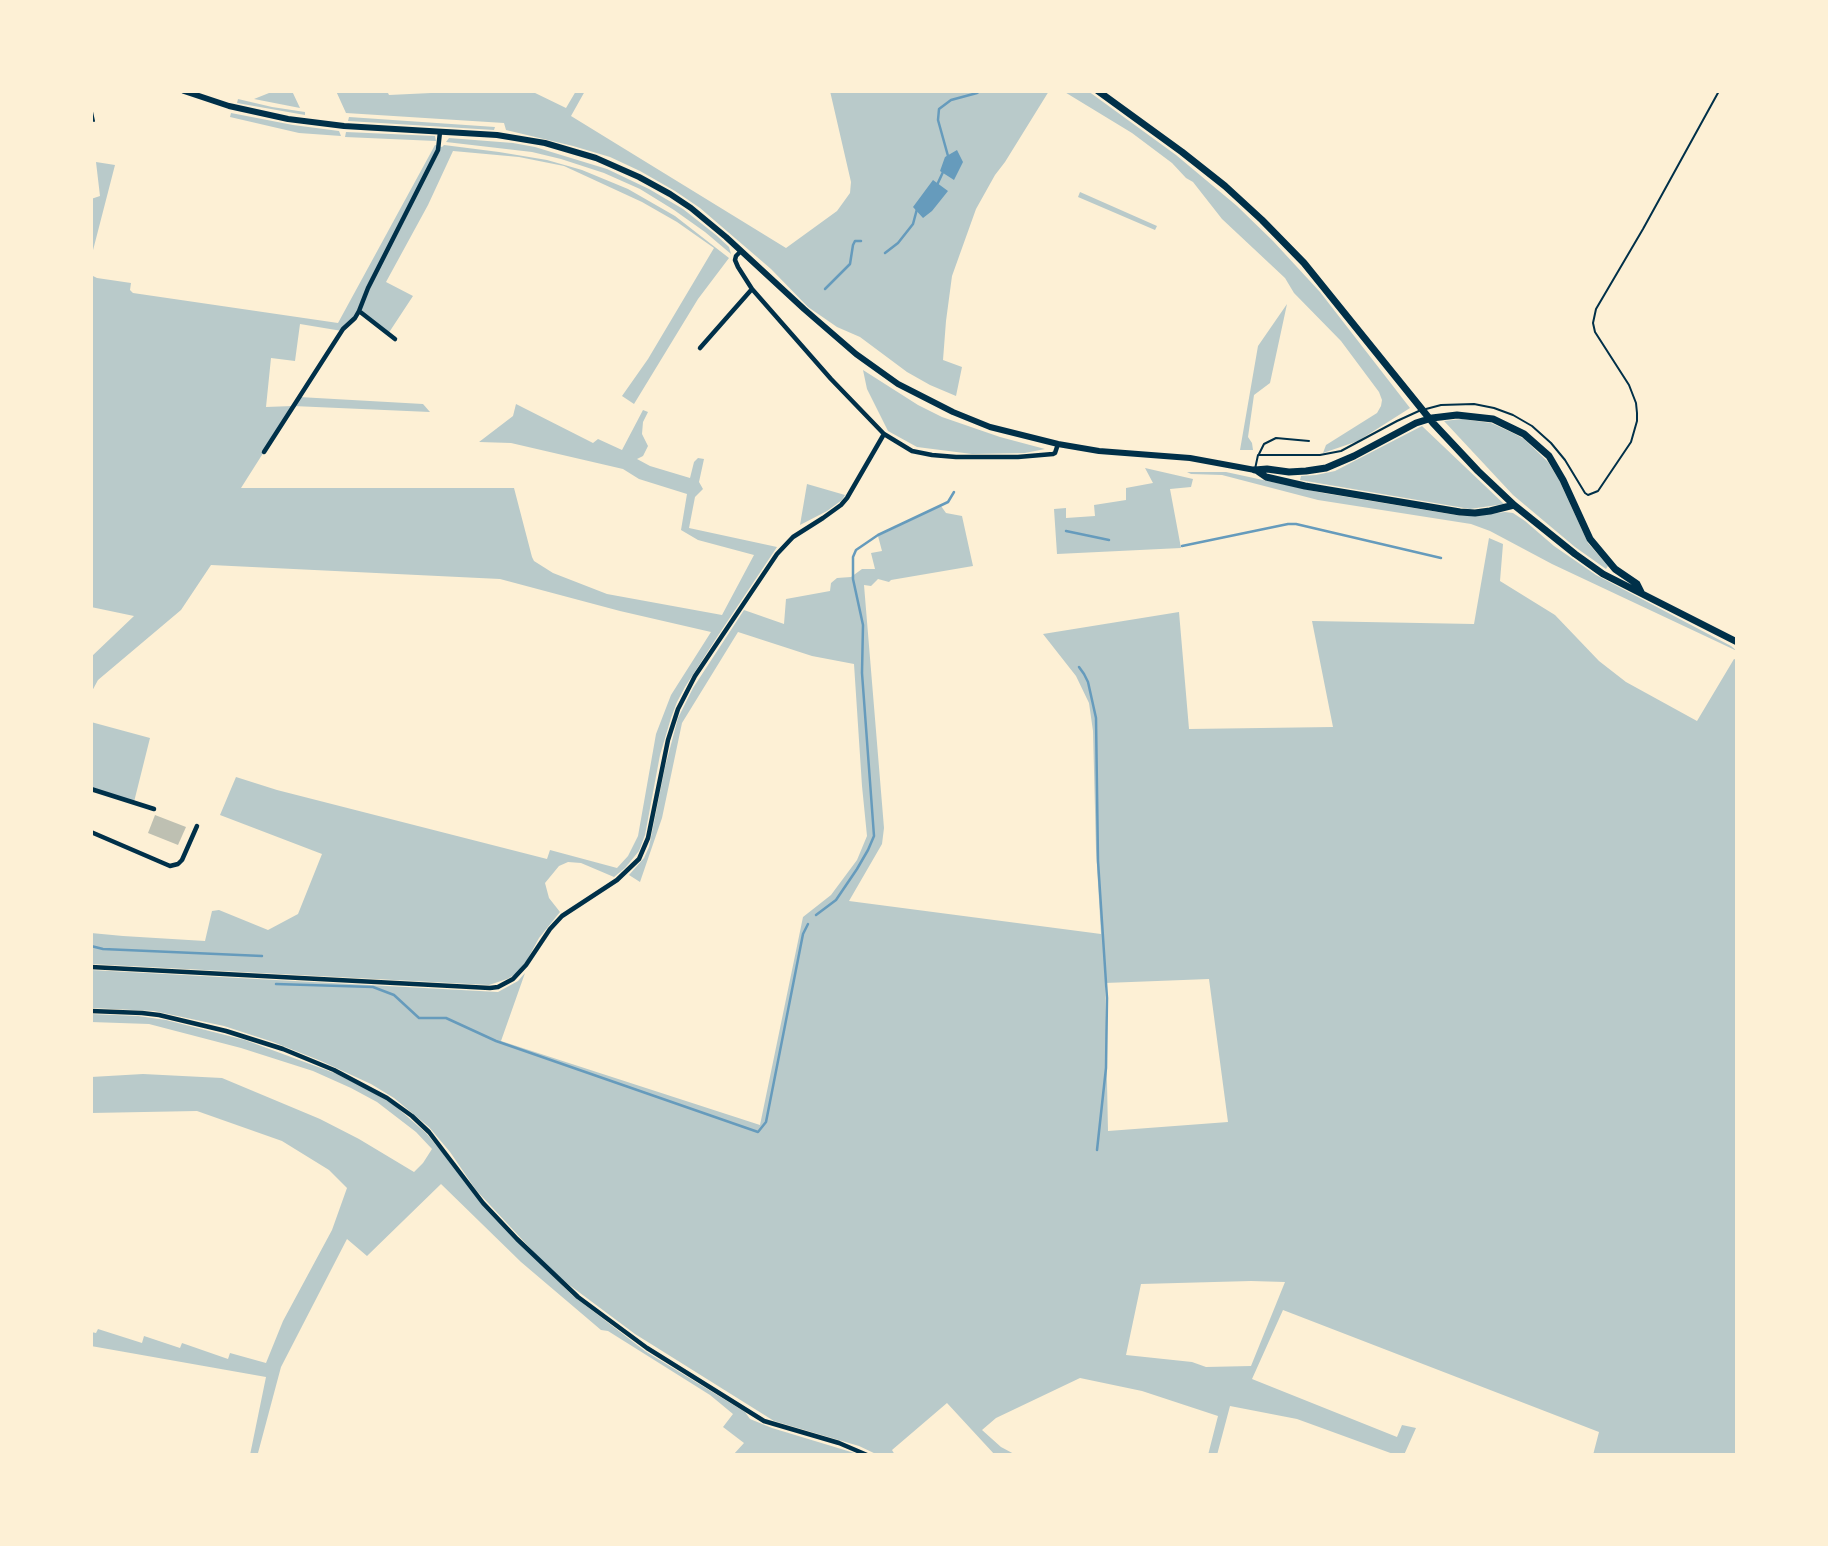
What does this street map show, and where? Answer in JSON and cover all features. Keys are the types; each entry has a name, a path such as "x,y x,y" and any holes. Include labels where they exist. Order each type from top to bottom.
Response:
{"main road":[{"path":"184,91 234,107 288,119 344,126 521,138 554,145 620,168 670,194 710,223 838,340 898,384 990,427 1099,451 1197,459 1255,470 1267,468 1297,471 1326,468 1416,423 1432,418 1457,415 1493,419 1524,434 1549,456 1590,539 1615,569 1637,584 1641,593"},
{"path":"1098,91 1182,152 1262,220 1304,263 1406,390 1461,453 1514,505 1603,574 1737,642"},
{"path":"1255,470 1266,477 1305,486 1461,512 1490,511 1514,505"}],"street":[{"path":"264,452 343,329 359,311 438,150 440,131"},
{"path":"742,251 735,260 752,289 831,379 884,434 912,451 956,457 1052,454 1058,444"},
{"path":"700,348 752,289"},
{"path":"359,311 395,339"},
{"path":"91,967 490,988 508,982 522,970 539,943 562,916 617,880 639,859 648,838 673,723 695,676 785,544 841,505 884,434"},
{"path":"91,789 154,809"},
{"path":"91,832 170,866 182,860 197,826"},
{"path":"91,1011 151,1014 226,1031 295,1054 379,1093 412,1116 429,1132 483,1203 547,1269 578,1297 626,1333 764,1421 839,1443 867,1455"}],"lane":[{"path":"1258,455 1330,454 1351,447 1421,410 1441,405 1474,404 1513,415 1542,434 1559,451 1581,488 1588,495 1598,491 1625,453 1637,421 1636,403 1629,385 1595,332 1593,323 1596,309 1719,91"},
{"path":"91,107 94,121"},
{"path":"1255,470 1261,448 1269,440 1309,440"}],"shaded area":[{"path":"274,91 292,91 300,108 254,99"},
{"path":"336,91 387,91 389,95 531,91 566,108 576,91 585,91 571,116 786,248 837,211 850,193 851,182 830,91 1049,91 976,209 952,276 943,360 962,367 956,396 907,372 860,337 837,327 808,307 771,269 700,208 640,171 610,157 506,130 504,123 346,113"},
{"path":"1063,91 1088,91 1176,155 1237,206 1320,292 1410,408 1358,441 1323,453 1326,445 1377,413 1382,400 1379,392 1341,341 1294,293 1285,278 1222,219 1193,182 1132,133"},
{"path":"238,99 305,112 305,115 237,103"},
{"path":"231,113 339,131 341,136 299,133 230,117"},
{"path":"349,117 495,127 494,130 348,121"},
{"path":"346,132 435,136 436,141 345,137"},
{"path":"449,138 535,147 607,169 683,209 729,247 731,254 674,210 640,189 604,173 532,152 446,142"},
{"path":"435,145 547,160 582,170 628,189 675,216 729,258 698,299 634,404 622,396 648,359 714,248 642,202 564,166 519,157 453,151 428,205 386,282 413,296 388,334 359,312 342,331 300,324 295,361 271,358 266,407 293,406 241,488 514,488 532,557 553,573 607,594 722,615 754,555 698,540 681,530 687,494 639,479 623,469 511,443 479,442 513,416 516,404 593,443 598,439 622,450 643,410 648,412 643,422 642,434 648,446 643,456 637,459 650,466 690,478 694,462 698,458 704,459 699,482 703,489 695,497 689,528 777,547 677,702 660,755 645,835 639,851 614,877 581,863 568,862 559,866 545,883 549,898 560,912 516,974 507,979 489,985 91,964 91,933 205,941 212,911 219,910 268,930 298,914 322,854 220,815 236,777 277,790 547,859 550,850 617,868 628,856 638,836 656,734 671,695 711,632 500,579 211,565 181,610 98,680 91,693 91,657 134,616 91,607 91,275 131,283 130,290 133,293 338,323"},
{"path":"96,162 115,165 91,258 91,199 100,196"},
{"path":"1080,192 1157,226 1155,230 1078,197"},
{"path":"1287,304 1270,383 1254,395 1248,437 1253,450 1240,450 1258,346"},
{"path":"863,370 942,417 1045,449 1025,453 972,454 917,447 888,431 867,389"},
{"path":"299,397 423,404 430,412 293,406"},
{"path":"1462,419 1491,423 1513,433 1524,439 1548,462 1588,543 1608,566 1606,569 1513,495 1444,421"},
{"path":"1422,426 1504,504 1470,509 1300,480 1301,476 1335,471"},
{"path":"1145,468 1193,479 1191,487 1170,489 1181,548 1057,554 1054,509 1066,508 1066,518 1095,516 1094,505 1126,500 1126,488 1153,483"},
{"path":"1187,472 1226,472 1323,493 1462,516 1513,513 1596,575 1737,651 1471,524 1318,500 1222,475"},
{"path":"807,484 845,495 827,511 800,525"},
{"path":"941,506 946,513 962,516 973,566 889,582 878,579 871,586 864,585 884,828 882,844 849,901 1101,934 1093,731 1089,703 1076,676 1043,634 1179,612 1189,729 1333,727 1312,621 1474,624 1489,538 1503,544 1500,581 1555,615 1599,661 1626,682 1697,721 1734,659 1737,660 1737,1455 1593,1455 1599,1432 1283,1310 1252,1379 1397,1437 1402,1425 1416,1428 1404,1455 1396,1455 1297,1419 1230,1406 1217,1455 1208,1455 1218,1416 1142,1391 1080,1378 996,1418 982,1430 1001,1447 1016,1455 995,1455 947,1403 892,1450 895,1455 878,1455 859,1446 774,1421 635,1334 544,1263 476,1190 429,1127 394,1098 371,1084 273,1042 224,1026 154,1011 91,1008 91,970 498,992 518,981 525,973 501,1041 760,1125 803,917 831,895 857,860 867,836 854,664 812,656 738,632 682,723 662,818 640,882 629,875 644,858 649,847 678,718 693,688 744,610 784,624 786,599 830,591 831,583 837,578 851,577 862,569 875,569 871,553 882,551 878,536","holes":["1209,979 1228,1122 1108,1131 1105,983","1285,1282 1251,1366 1206,1367 1192,1362 1126,1355 1141,1284"]},
{"path":"91,722 150,738 134,802 91,789"},
{"path":"91,1014 166,1020 245,1040 337,1074 374,1093 394,1105 426,1133 504,1227 572,1295 645,1351 745,1412 750,1419 861,1455 733,1455 744,1443 723,1427 733,1414 710,1395 608,1331 601,1330 521,1262 441,1184 367,1256 347,1239 281,1367 258,1453 260,1455 250,1455 266,1377 91,1346 91,1332 96,1333 98,1329 142,1343 144,1336 180,1348 182,1343 228,1359 230,1353 266,1363 283,1321 332,1230 347,1188 329,1170 282,1141 197,1111 91,1113 91,1077 143,1074 222,1078 320,1119 414,1172 432,1149 416,1132 377,1102 313,1071 241,1048 149,1024 91,1022"}],"water":[{"path":"957,150 963,162 954,180 940,171 945,157"},
{"path":"933,180 948,191 923,218 913,207"}],"building":[{"path":"155,815 186,827 178,845 148,833"}],"waterway":[{"path":"948,156 938,120 939,109 951,100 980,91"},
{"path":"937,185 943,172"},
{"path":"885,253 898,243 913,224 917,209"},
{"path":"825,289 850,264 853,245 855,241 861,241"},
{"path":"816,915 836,900 857,869 874,836 862,673 863,625 853,579 853,557 856,550 878,535 948,502 954,492"},
{"path":"1182,546 1296,524 1441,558"},
{"path":"1066,531 1109,540"},
{"path":"1079,667 1088,682 1096,718 1098,861 1107,998 1106,1068 1097,1150"},
{"path":"276,984 373,987 394,995 419,1018 446,1018 496,1041 758,1132 766,1122 803,934 808,924"},
{"path":"91,946 103,949 262,956"}]}
